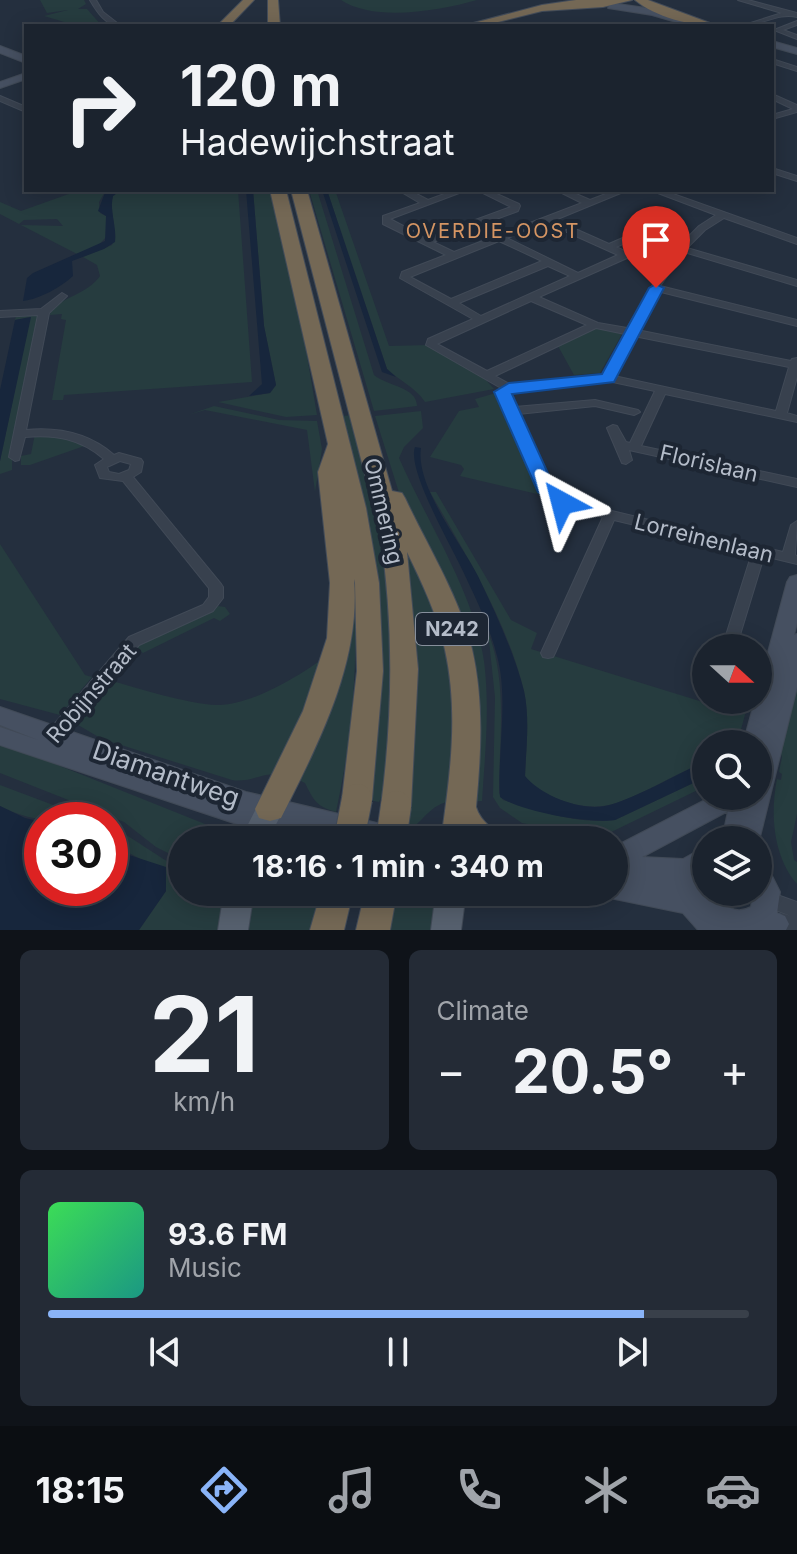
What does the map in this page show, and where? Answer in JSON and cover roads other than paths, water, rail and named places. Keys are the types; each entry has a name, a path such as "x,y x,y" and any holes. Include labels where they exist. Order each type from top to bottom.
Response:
{"highway":[{"path":"225,24 249,0"},
{"path":"273,0 274,24"},
{"path":"458,24 526,7 541,0"},
{"path":"564,0 611,6"},
{"path":"476,24 542,8 627,0"},
{"path":"640,0 656,9 705,24"},
{"name":"Ommering","path":"278,192 362,547 371,634 368,707 357,799 340,826"},
{"name":"Ommering","path":"300,192 392,532 404,615 406,713 393,826"},
{"name":"N242","path":"366,435 455,638 466,706 459,826"},
{"path":"262,824 317,711 340,638 342,583 329,472 339,442"},
{"path":"461,806 466,826"},
{"path":"327,930 333,906"},
{"path":"373,930 378,906"}],"main road":[{"path":"233,930 237,906"},
{"path":"446,930 449,906"}],"street":[{"path":"90,0 99,21 104,24"},
{"path":"90,0 115,24"},
{"path":"741,0 788,13"},
{"path":"611,6 653,12 693,24"},
{"path":"751,24 797,12"},
{"path":"797,23 777,30 797,37"},
{"path":"774,47 797,53"},
{"path":"0,49 24,57"},
{"path":"774,62 797,69"},
{"path":"0,85 24,78"},
{"path":"774,97 797,109"},
{"path":"0,98 24,109"},
{"path":"774,116 797,109"},
{"path":"774,171 793,178"},
{"path":"407,192 428,203"},
{"path":"453,255 386,222 386,218 458,192"},
{"path":"426,241 515,209 516,206 485,192"},
{"path":"564,192 589,203"},
{"path":"480,319 405,278 405,274 619,192"},
{"path":"659,192 797,241"},
{"path":"608,378 679,248 688,238 721,216"},
{"path":"548,220 626,255 669,264"},
{"path":"609,247 655,227 688,238"},
{"path":"500,238 580,277"},
{"path":"679,248 797,283"},
{"path":"626,255 437,337 431,345 509,388 608,378 797,419"},
{"path":"451,303 546,262"},
{"path":"656,288 797,323"},
{"path":"15,457 44,312 62,296"},
{"path":"532,298 595,325 795,362 781,415"},
{"path":"0,314 44,312"},
{"path":"486,376 595,325"},
{"name":"Lorreinenlaan","path":"509,388 503,392 547,492 562,503 792,559"},
{"path":"628,446 661,390"},
{"path":"511,411 595,403 634,412"},
{"name":"Florislaan","path":"613,428 628,446 797,483"},
{"path":"20,434 58,432 77,437 96,444 111,459"},
{"name":"Florislaan","path":"626,460 628,446"},
{"path":"129,457 137,462 135,472 126,477 108,478 101,472 101,465 111,459 129,457"},
{"name":"Robijnstraat","path":"47,743 134,641 208,608 216,598 216,587 126,477"},
{"name":"Lorreinenlaan","path":"548,653 610,515"},
{"path":"792,559 797,525"},
{"path":"733,634 759,551"},
{"path":"759,730 797,582"},
{"path":"751,826 797,642"},
{"name":"Diamantweg","path":"0,716 47,743 262,824"},
{"name":"Diamantweg","path":"0,736 47,743"},
{"path":"628,852 708,810"},
{"path":"628,872 692,899"},
{"path":"628,890 692,903"},
{"path":"708,906 780,918"}],"water":[{"path":"105,192 118,192 112,201 115,242 72,261 73,276 36,298 23,301 27,278 33,273 105,241 106,216 98,211"},
{"path":"246,192 253,192 264,326 276,385 270,393 249,396 262,384"},
{"path":"323,192 328,192 387,369 396,377 382,372"},
{"path":"31,317 0,461 0,390 15,320"},
{"path":"415,447 421,448 421,463 432,496 478,576 515,662 527,712 525,776 540,789 561,800 595,807 628,798 692,768 692,784 615,820 604,821 556,816 500,797 502,690 497,656 480,609 425,493 414,459"},
{"path":"0,806 24,818 24,906 128,906 128,854 166,867 166,891 139,930 0,930"}],"district":[{"name":"OVERDIE-OOST","path":"493,231"}]}
